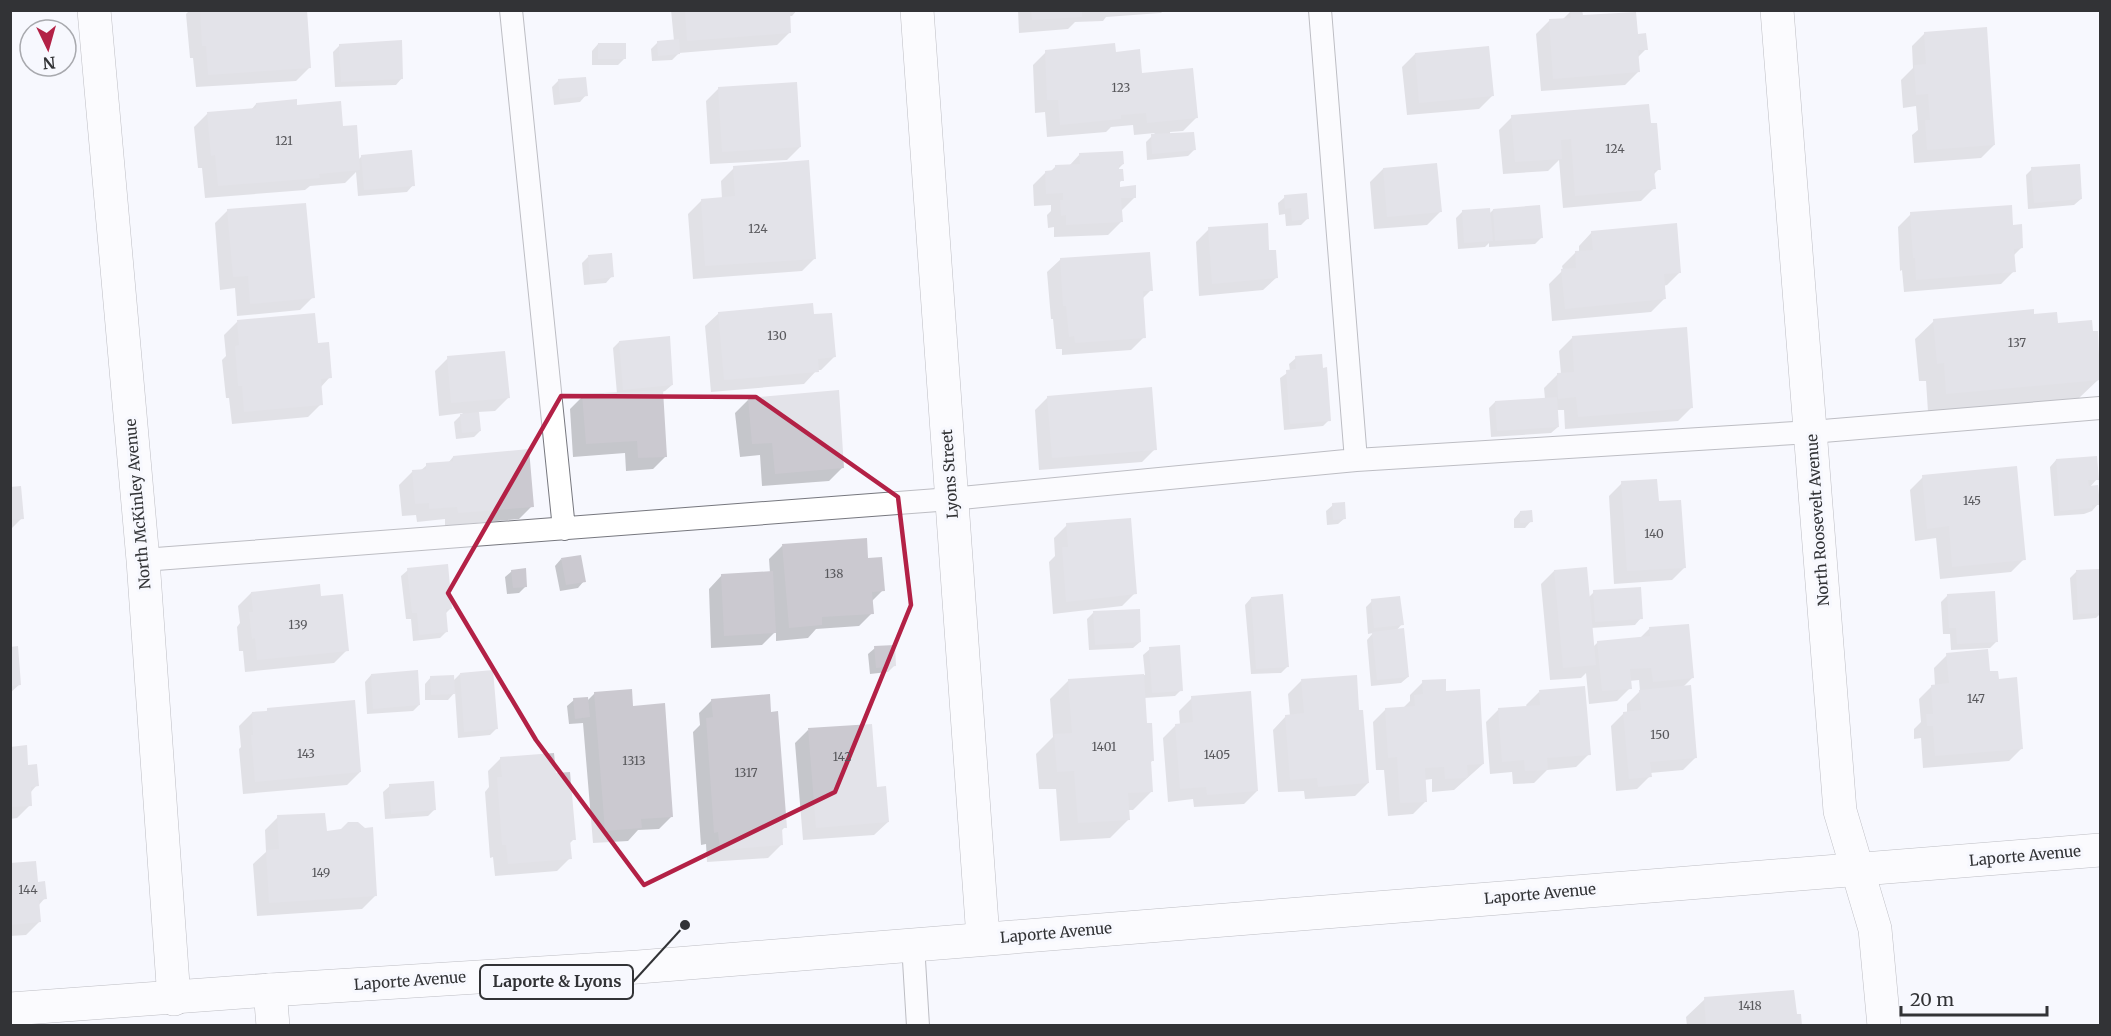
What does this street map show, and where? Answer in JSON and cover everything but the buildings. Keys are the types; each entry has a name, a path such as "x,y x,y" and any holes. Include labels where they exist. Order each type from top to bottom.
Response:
{"street":[{"name":"North McKinley Avenue","path":"94,10 143,560 174,999"},
{"name":"Lyons Street","path":"917,10 983,938"},
{"name":"North Roosevelt Avenue","path":"1777,10 1840,811 1875,929 1884,1026"},
{"name":"Laporte Avenue","path":"10,1009 638,967 2100,849"},
{"path":"270,990 273,1026"}],"lane":[{"path":"512,10 564,529"},
{"path":"1320,10 1356,460"},
{"path":"143,560 951,499 1356,460 1811,432 2100,408"},
{"path":"913,944 918,1026"}],"highlighted area":[{"path":"561,396 756,397 898,497 911,605 835,792 644,885 536,740 448,593"}],"place":[{"name":"Laporte & Lyons","path":"685,925"}]}
